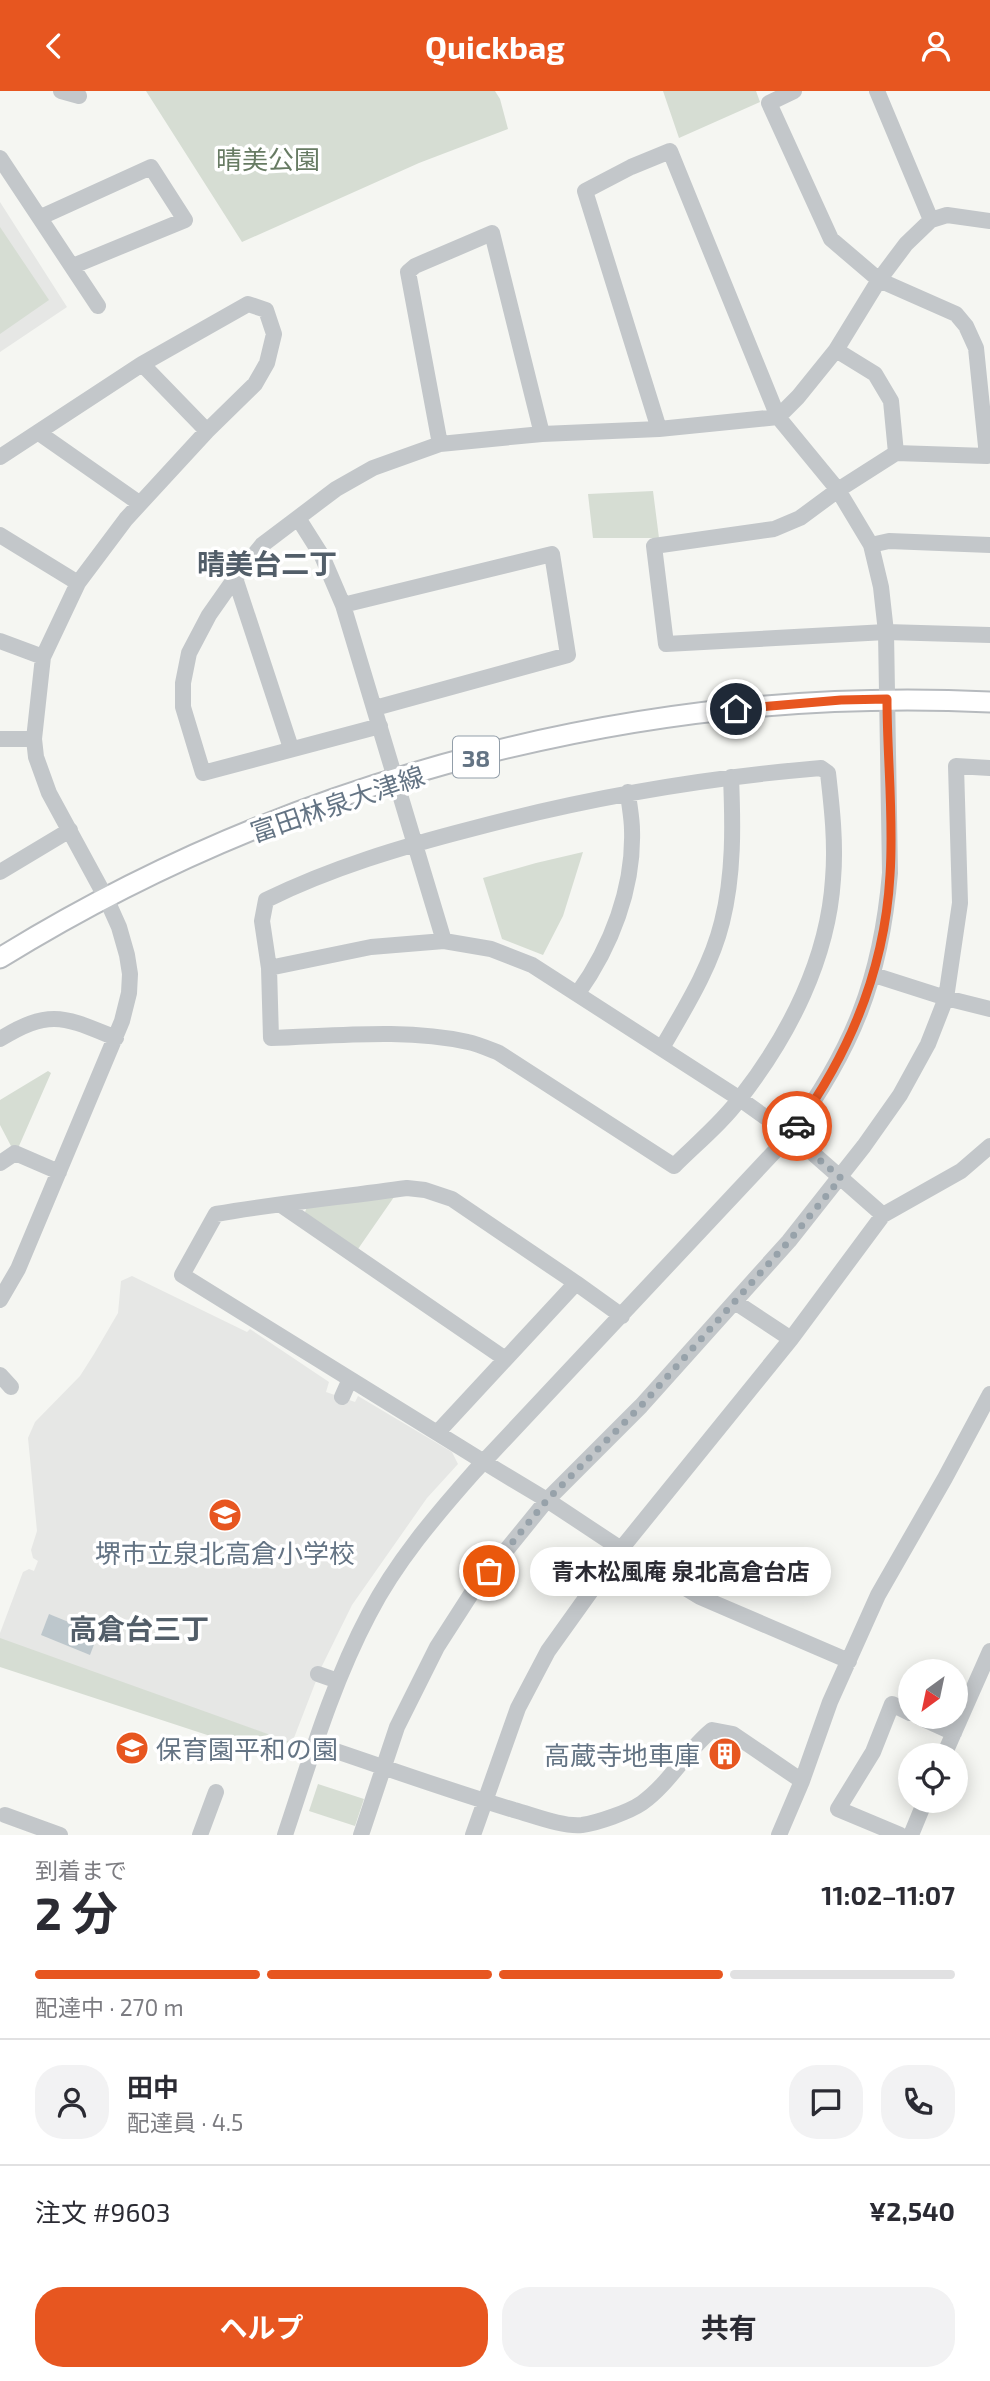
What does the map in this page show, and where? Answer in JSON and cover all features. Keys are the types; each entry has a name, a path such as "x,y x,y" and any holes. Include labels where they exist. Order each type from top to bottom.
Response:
{"main road":[{"name":"富田林泉大津線","path":"0,958 106,898 201,852 306,809 395,780 567,734 762,706 841,700 920,698 990,702"}],"street":[{"path":"61,91 79,96"},
{"path":"794,91 769,103 831,239 879,279 956,314 966,326 976,348 987,456 896,453 800,518 774,529 654,546 666,644 886,632 990,635"},
{"path":"877,91 931,221"},
{"path":"285,1835 338,1681 370,1613 388,1583 439,1512 790,1135 816,1100 839,1061 874,975 885,922 890,873 886,632 881,587 870,545 838,491 778,417 670,151 631,167 585,191 659,429"},
{"path":"0,158 98,306"},
{"path":"41,217 151,167 185,220 73,266"},
{"path":"380,726 203,773 183,707 183,683 189,653 209,615 262,545 336,489 373,468 440,444 542,434 659,429 778,417 836,350 879,279 906,244 931,221 947,215 990,221"},
{"path":"440,444 408,272 415,266 492,233 542,434"},
{"path":"0,457 142,364 248,304 265,310 274,334 267,363 255,384 139,503 78,583 43,657 34,739 36,757 49,793 119,927 130,974 129,993 116,1038 18,1269 0,1300"},
{"path":"836,350 875,374 891,401 896,453"},
{"path":"142,364 207,431"},
{"path":"39,433 139,503"},
{"path":"298,518 321,555 343,605 444,941"},
{"path":"0,535 78,583"},
{"path":"870,545 889,541 990,545"},
{"path":"343,605 552,554 568,655 375,708"},
{"path":"235,578 291,748"},
{"path":"0,641 43,657"},
{"path":"0,739 34,739"},
{"path":"361,1835 397,1727 437,1647 473,1591 547,1500 641,1406 789,1241 841,1178 900,1094 928,1044 946,998 960,903 956,766 990,768"},
{"path":"821,768 828,773 834,825 833,881 822,938 808,985 784,1033 740,1099 674,1166 499,1053 469,1042 402,1035 271,1038 269,968 262,921 266,900 305,880 415,843 522,815 628,792 731,777 821,768"},
{"path":"662,1048 692,996 722,923 731,872 731,777"},
{"path":"578,993 593,973 614,925 629,877 632,831 628,792"},
{"path":"0,872 70,830"},
{"path":"269,968 371,947 444,941 491,949 532,965 740,1099 790,1135 883,1215"},
{"path":"874,975 990,1009"},
{"path":"0,1039 32,1021 51,1017 72,1020 116,1038"},
{"path":"473,1835 517,1709 548,1651 621,1549 791,1339 883,1215 961,1171 990,1146"},
{"path":"0,1163 15,1153 59,1172"},
{"path":"622,1316 452,1199 425,1190 407,1188 216,1214 182,1275 701,1597 849,1661"},
{"path":"281,1206 504,1358"},
{"path":"437,1433 576,1283"},
{"path":"735,1302 791,1339"},
{"path":"342,1397 350,1379"},
{"path":"779,1835 802,1781 830,1702 878,1595 990,1394"},
{"path":"949,1743 990,1651"},
{"path":"318,1674 338,1681"},
{"path":"898,1708 892,1705 873,1752 838,1809 900,1835"},
{"path":"945,1729 954,1733"},
{"path":"315,1744 579,1830 641,1804 670,1777 694,1745 712,1730 733,1734 802,1781"},
{"path":"200,1835 216,1792"},
{"path":"911,1835 920,1813"},
{"path":"5,1815 60,1835"}],"shaded area":[{"path":"0,202 67,307 0,352"},
{"name":"堺市立泉北高倉小学校","path":"132,1276 247,1332 250,1329 329,1382 326,1392 355,1402 358,1396 452,1452 458,1464 427,1498 352,1605 321,1668 292,1743 0,1640 0,1633 23,1572 29,1569 34,1571 38,1561 33,1558 31,1550 37,1531 28,1438 35,1422 80,1376 118,1313 121,1281"},
{"path":"49,1614 98,1634 90,1655 41,1635"}],"green space":[{"name":"晴美公園","path":"146,91 495,91 500,99 508,129 419,163 242,242"},
{"path":"663,91 756,91 760,102 679,138"},
{"path":"0,227 49,300 0,334"},
{"path":"653,491 659,538 593,538 588,494"},
{"path":"583,852 563,916 543,955 502,939 483,878"},
{"path":"48,1071 51,1073 19,1146 11,1146 0,1125 0,1100"},
{"path":"394,1197 358,1249 305,1212 307,1207"},
{"path":"0,1638 290,1742 285,1756 280,1759 0,1667"},
{"path":"318,1784 364,1799 355,1826 309,1811"}],"way so far":[{"path":"489,1571 547,1500 641,1406 789,1241 841,1178 790,1135 797,1126"}],"place":[{"name":"堺市立泉北高倉小学校","path":"225,1515"},
{"name":"青木松風庵 泉北高倉台店","path":"489,1571"},
{"name":"保育園平和の園","path":"132,1748"},
{"name":"高蔵寺地車庫","path":"725,1754"}],"district":[{"name":"晴美台二丁","path":"267,563"},
{"name":"高倉台三丁","path":"139,1628"}],"route":[{"path":"736,709 887,699 890,873 881,945 874,975 857,1022 839,1061 797,1126"}]}
